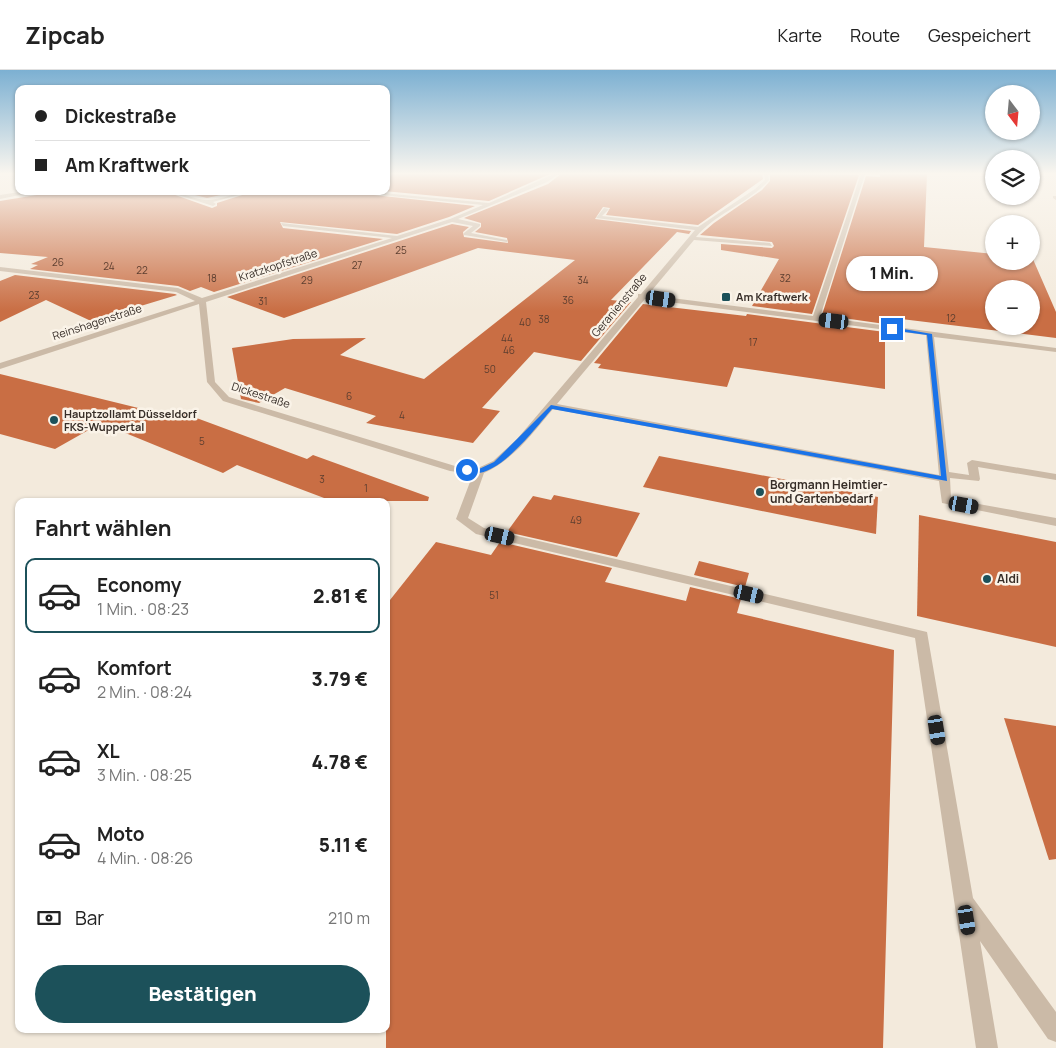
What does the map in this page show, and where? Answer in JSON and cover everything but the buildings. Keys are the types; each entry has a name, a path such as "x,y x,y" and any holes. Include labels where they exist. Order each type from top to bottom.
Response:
{"street":[{"path":"452,220 478,225 466,234 505,241"},
{"name":"Kratzkopfstraße","path":"202,301 452,220"},
{"path":"620,220 699,229"},
{"name":"Geranienstraße","path":"497,463 521,441 641,296 699,229 711,220"},
{"path":"816,319 848,220"},
{"path":"283,224 399,236"},
{"path":"692,238 770,245"},
{"path":"0,269 178,290 202,301"},
{"path":"641,296 1056,350"},
{"name":"Reinshagenstraße","path":"0,366 202,301"},
{"name":"Dickestraße","path":"202,301 211,382 226,399 454,470 480,471 497,463"},
{"path":"930,334 946,501 1056,522"},
{"path":"551,406 944,476 975,479 972,463 1056,477"},
{"path":"480,471 462,519 480,531 922,635 987,1048"},
{"path":"964,902 1056,1031"}],"place":[{"name":"Am Kraftwerk","path":"726,297"},
{"name":"Hauptzollamt Düsseldorf FKS-Wuppertal","path":"54,420"},
{"name":"Borgmann Heimtier- und Gartenbedarf","path":"760,492"},
{"name":"Aldi","path":"987,579"}],"route":[{"path":"467,470 480,471 497,463 521,441 551,406 945,479 930,334 892,329"}]}
